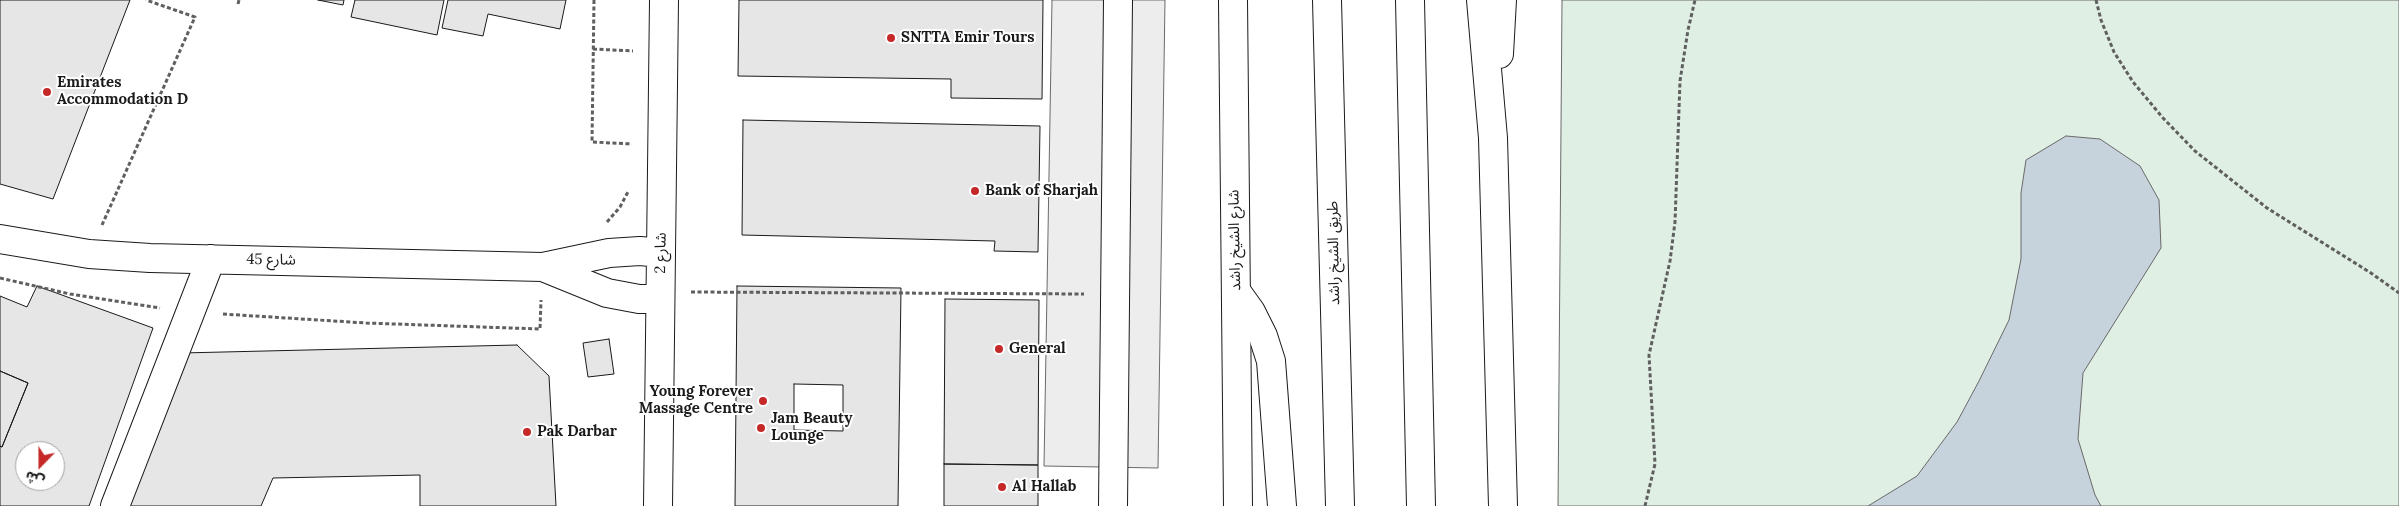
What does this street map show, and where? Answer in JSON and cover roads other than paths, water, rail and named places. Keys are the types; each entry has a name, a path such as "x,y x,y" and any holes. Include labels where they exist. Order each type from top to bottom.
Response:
{"main road":[{"name":"شارع 2","path":"658,506 664,0"},
{"path":"1113,506 1118,0"},
{"name":"شارع الشيخ راشد","path":"1227,506 1237,493 1233,0"},
{"name":"طريق الشيخ راشد","path":"1327,0 1340,506"},
{"path":"1410,0 1421,506"},
{"path":"1480,0 1493,138 1503,506"},
{"path":"1493,138 1502,0"},
{"name":"شارع 45","path":"0,239 89,254 150,258 543,267 609,253 640,251 661,253"},
{"path":"116,506 211,259"},
{"name":"شارع 45","path":"543,267 607,293 639,299 661,296"},
{"path":"1236,291 1251,312 1263,336 1271,361 1282,506"}],"place":[{"name":"SNTTA Emir Tours","path":"891,38"},
{"name":"Emirates Accommodation D","path":"47,92"},
{"name":"Bank of Sharjah","path":"975,191"},
{"name":"General","path":"999,349"},
{"name":"Young Forever Massage Centre","path":"763,401"},
{"name":"Jam Beauty Lounge","path":"761,428"},
{"name":"Pak Darbar","path":"527,432"},
{"name":"Al Hallab","path":"1002,487"}]}
